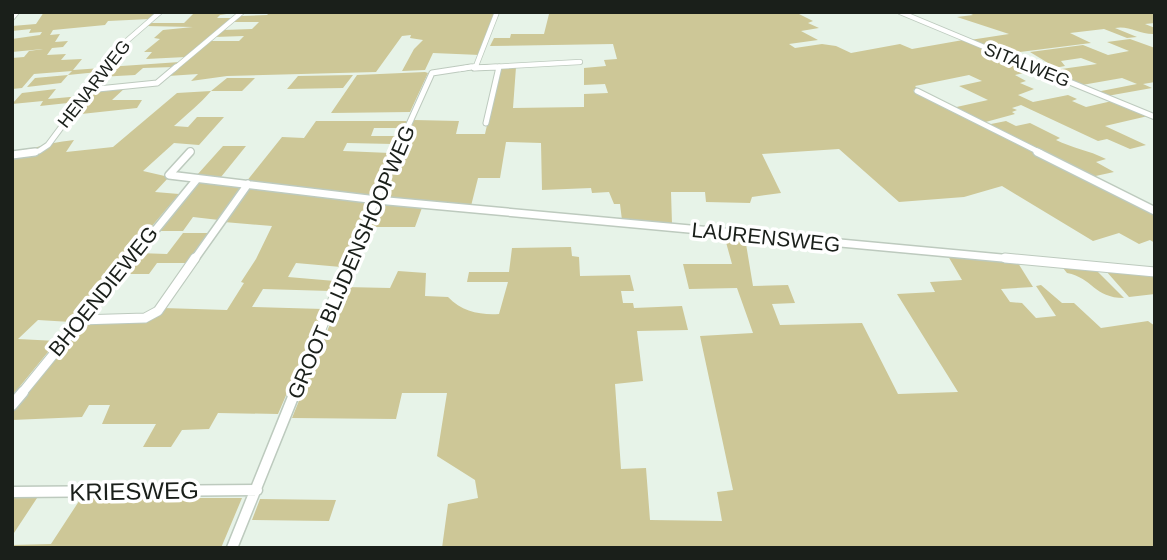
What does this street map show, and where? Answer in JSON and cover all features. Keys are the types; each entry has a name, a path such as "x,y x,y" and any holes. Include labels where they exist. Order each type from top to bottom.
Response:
{"street":[{"path":"12,18 17,12"},
{"name":"HENARWEG","path":"12,155 29,153 48,145 122,45 160,12"},
{"path":"88,90 157,83 242,12"},
{"path":"497,12 474,68 580,62"},
{"name":"SITALWEG","path":"900,12 1154,116"},
{"path":"486,123 499,67"},
{"name":"GROOT BLIJDENSHOOPWEG","path":"232,548 341,279 432,73 474,68"},
{"path":"917,91 1155,211"},
{"name":"LAURENSWEG","path":"191,151 169,175 377,200 1155,272"},
{"name":"BHOENDIEWEG","path":"12,405 197,178"},
{"path":"79,320 145,318 153,315 248,184"},
{"name":"KRIESWEG","path":"12,492 257,490"}],"shaded area":[{"path":"44,12 159,12 150,19 108,21 105,25 53,30 50,35 60,34 55,42 68,41 63,47 52,48 47,55 66,54 61,60 82,59 73,70 102,68 98,72 68,75 72,71 34,74 22,88 12,89 12,58 24,57 29,51 43,49 12,52 12,39 40,35 42,32 29,33 31,29 12,31 12,26 36,24"},
{"path":"240,12 220,15 217,18 234,18 186,57 146,59 152,52 144,52 160,39 154,38 163,30 193,27 145,26 149,23 184,23 194,13"},
{"path":"270,12 495,12 480,55 433,53 425,70 402,71 414,49 423,40 410,38 411,35 402,36 376,72 227,76 191,81 198,74 168,76 209,41 239,41 244,36 214,37 223,30 252,29 259,22 232,22 240,16 267,15"},
{"path":"499,12 795,12 813,21 808,23 819,28 801,31 818,40 789,44 795,48 822,44 836,46 851,53 900,44 912,49 963,40 1037,70 1015,75 1026,81 1020,83 1034,89 1018,95 1033,102 1068,95 1077,99 1072,101 1086,107 1112,101 1148,116 1105,126 1146,145 1130,149 1107,139 1098,141 1021,105 1012,108 1017,110 1012,112 1015,114 982,123 952,108 988,100 959,86 982,81 969,75 915,86 918,89 913,90 1155,213 1155,243 1150,240 1139,244 1119,233 1093,241 1002,186 964,197 899,202 839,149 762,154 781,193 752,197 750,203 706,202 705,192 671,192 672,224 622,220 620,204 614,204 609,192 592,193 591,188 542,190 541,143 506,142 500,178 478,178 471,206 382,197 414,120 459,121 456,134 485,134 500,68 516,67 513,108 584,107 584,94 608,93 605,84 584,85 584,68 606,66 604,60 617,59 613,44 490,46 494,38 510,38 511,34 544,34 549,14"},
{"path":"967,12 1155,12 1155,23 1145,24 1155,28 1155,34 1120,27 1115,28 1137,37 1127,38 1104,29 1070,33 1091,43 1003,54 970,40 1009,34 957,17 973,15"},
{"path":"1130,39 1155,48 1155,82 1143,84 1152,88 1107,96 1096,92 1137,84 1122,78 1082,85 1047,71 1097,64 1081,58 1061,61 1065,66 1044,70 1033,66 1048,63 1030,52 1083,45 1108,55 1129,51 1107,42"},
{"path":"180,62 174,67 143,68 135,75 99,77 107,67"},
{"path":"428,73 410,112 331,113 357,75"},
{"path":"68,75 61,83 27,87 35,78"},
{"path":"353,75 343,88 287,89 298,76"},
{"path":"227,78 255,78 242,91 211,91"},
{"path":"126,87 112,100 142,100 137,108 72,115 90,90"},
{"path":"56,89 48,99 81,96 77,102 40,106 43,101 12,104 22,93"},
{"path":"211,91 174,126 188,127 197,117 224,117 199,145 174,143 143,171 169,177 155,192 179,194 71,322 38,320 18,339 57,341 12,396 12,162 31,149 67,141 74,140 66,152 113,147 177,93"},
{"path":"316,121 407,121 403,128 374,128 371,136 397,136 393,144 347,143 343,151 390,153 371,198 246,182 282,137 304,138"},
{"path":"1006,121 1016,126 1030,123 1060,138 1056,140 1106,159 1096,162 1114,172 1091,177 986,125"},
{"path":"223,146 246,146 221,177 197,175"},
{"path":"198,180 245,186 219,220 193,217 183,231 156,231"},
{"path":"249,186 370,201 341,267 296,263 288,277 335,281 330,291 263,289 252,307 323,309 278,414 218,413 209,429 182,430 171,447 143,447 156,424 102,424 110,405 89,405 82,417 12,420 12,406 80,321 147,319 163,308 227,310 244,283 241,282 272,226 224,222"},
{"path":"379,202 423,205 415,227 368,225"},
{"path":"183,233 208,233 187,263 157,263 149,274 119,274 138,253 167,254"},
{"path":"724,235 745,238 753,286 788,285 795,303 772,304 780,325 862,323 898,394 958,392 897,294 935,292 930,282 962,280 948,256 1018,263 1033,287 1001,289 1010,302 1022,303 1036,318 1056,316 1036,286 1041,285 1062,303 1074,303 1101,328 1148,321 1155,326 1155,548 442,548 448,504 478,498 475,480 437,456 447,393 402,393 396,419 292,418 345,287 390,288 398,271 426,273 425,296 448,297 472,312 499,314 508,282 467,282 469,272 509,272 512,248 571,247 572,256 579,257 580,276 630,275 634,291 621,291 623,303 633,303 634,308 682,306 688,330 637,331 643,381 615,384 621,469 646,468 650,520 722,521 717,492 733,490 700,336 753,333 737,288 689,289 683,264 732,264"},
{"path":"1063,268 1097,271 1124,298 1106,295 1083,279 1067,273"},
{"path":"1106,271 1151,275 1155,277 1155,294 1129,297"},
{"path":"12,495 39,495 12,536"},
{"path":"81,498 242,498 221,548 12,548 12,545 51,544"},
{"path":"260,499 336,500 329,521 252,520"}]}
